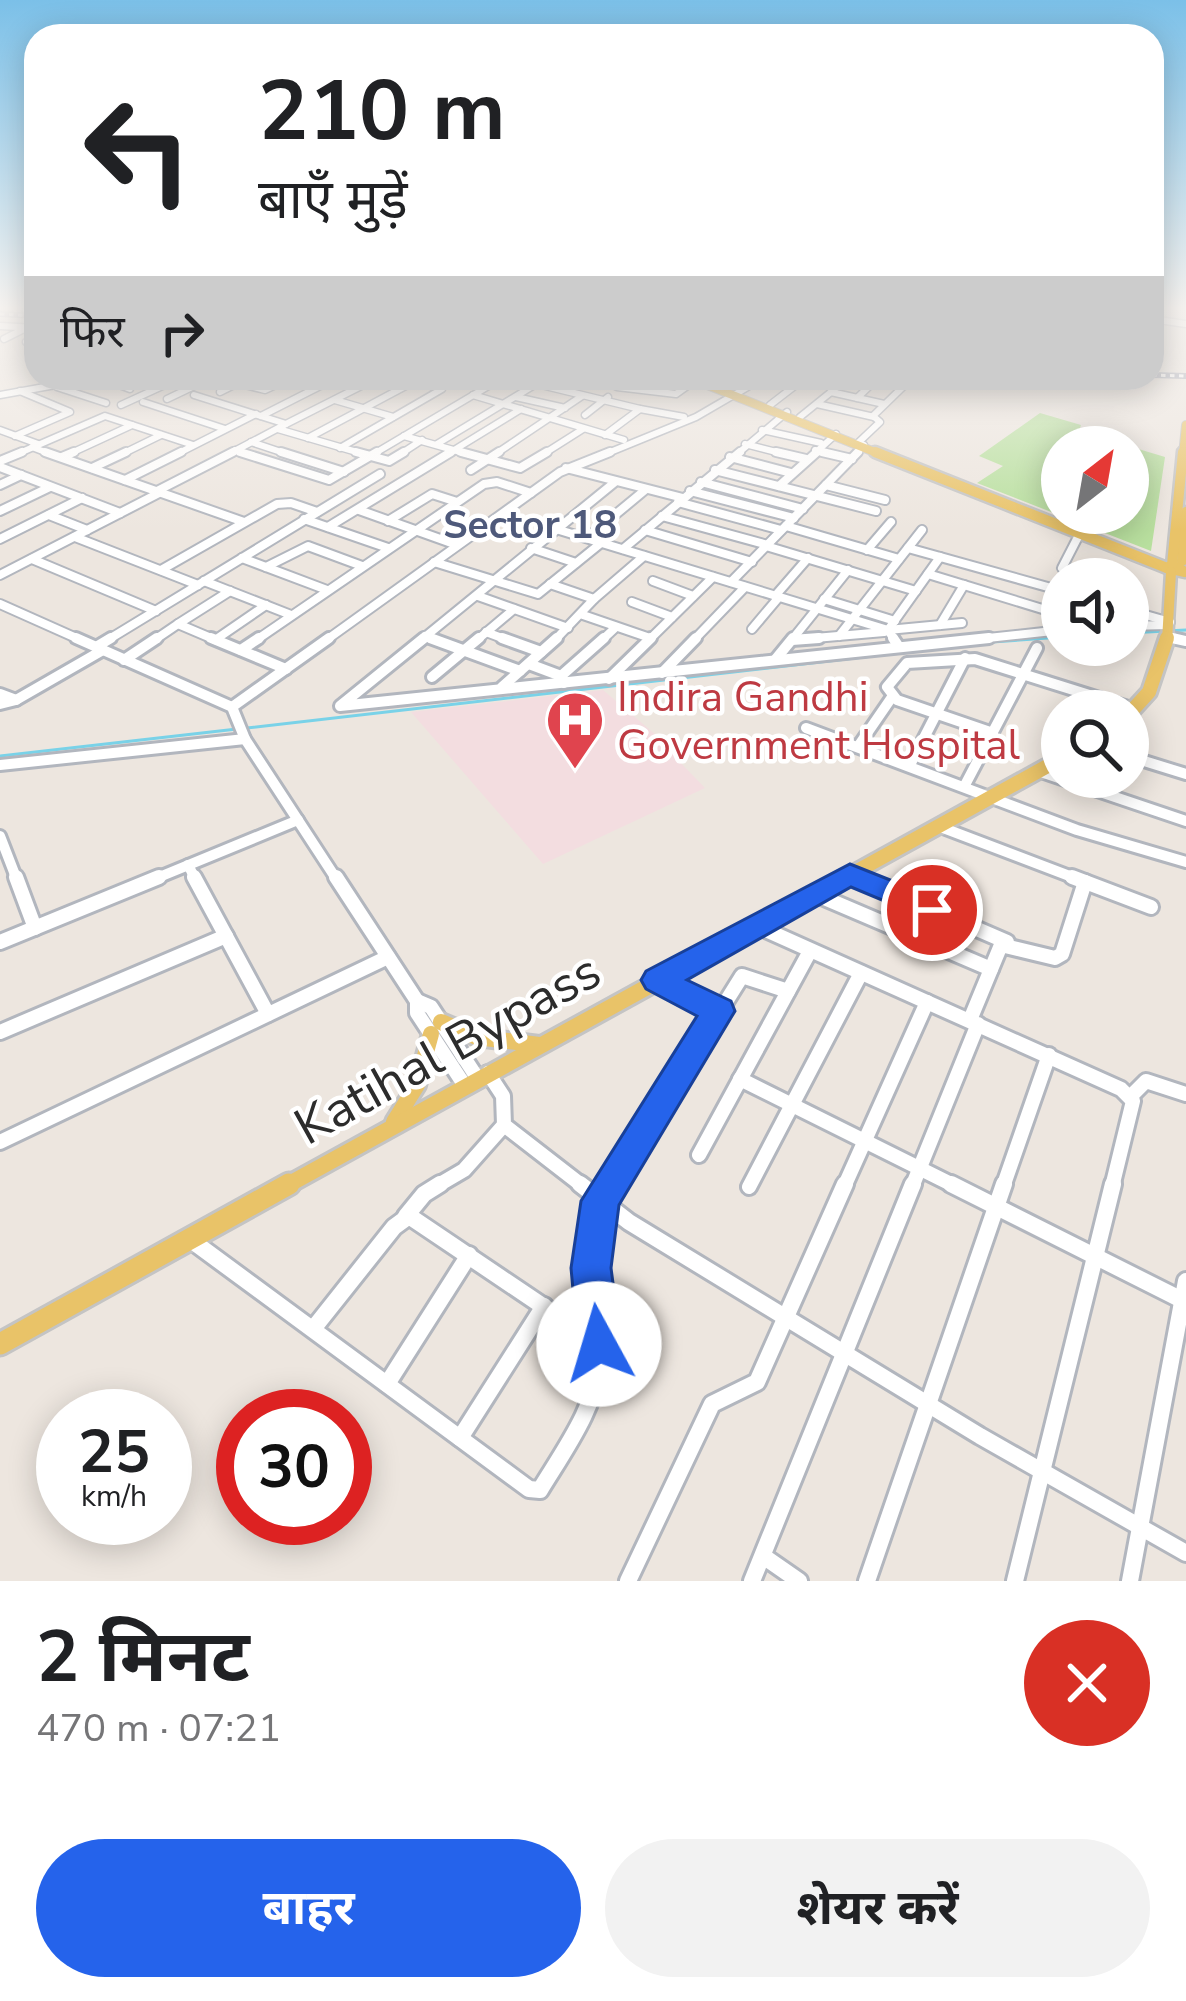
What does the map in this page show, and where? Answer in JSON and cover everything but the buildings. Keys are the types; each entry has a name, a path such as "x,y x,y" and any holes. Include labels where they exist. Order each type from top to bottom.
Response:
{"main road":[{"path":"724,390 1178,570"},
{"path":"738,395 1041,517"},
{"path":"1178,570 1186,425"},
{"path":"1146,690 1159,672 1170,628 1186,512"},
{"path":"1083,534 1178,570"},
{"name":"Katihal Bypass","path":"0,1344 1041,769"},
{"path":"391,1126 417,1084 436,1028 540,1045"}],"street":[{"path":"0,395 26,390"},
{"path":"65,390 106,403"},
{"path":"121,405 154,390"},
{"path":"167,399 186,390"},
{"path":"220,392 224,390"},
{"path":"125,479 311,390"},
{"path":"0,575 354,390"},
{"path":"308,438 397,390"},
{"path":"340,448 440,390"},
{"path":"235,450 326,481 482,390"},
{"path":"436,444 527,390"},
{"path":"560,390 692,418"},
{"path":"585,415 617,390"},
{"path":"637,390 676,394 682,390"},
{"path":"232,707 566,468 692,418 745,390"},
{"path":"770,405 790,390"},
{"path":"800,417 833,390"},
{"path":"857,398 865,390"},
{"path":"874,417 899,390"},
{"path":"15,436 70,412 20,391"},
{"path":"831,392 884,404"},
{"path":"605,434 663,393"},
{"path":"194,395 258,415 308,438 389,461 422,440"},
{"path":"473,395 627,441"},
{"path":"471,470 582,396"},
{"path":"516,397 565,408"},
{"path":"334,400 393,417"},
{"path":"143,402 225,430"},
{"path":"731,582 851,459 880,422 817,404"},
{"path":"450,409 500,422"},
{"path":"328,527 521,409"},
{"path":"623,550 785,413"},
{"path":"0,464 102,416 194,446"},
{"path":"430,421 479,435"},
{"path":"62,458 132,425"},
{"path":"404,436 525,468 583,429"},
{"path":"0,430 62,458 244,522"},
{"path":"762,430 851,459"},
{"path":"92,468 161,434"},
{"path":"779,486 836,434"},
{"path":"251,442 344,472"},
{"path":"745,445 806,459"},
{"path":"730,458 791,473"},
{"path":"302,472 318,463"},
{"path":"0,464 120,513"},
{"path":"566,468 787,525 899,560"},
{"path":"715,470 876,511"},
{"path":"0,704 16,700 380,474"},
{"path":"0,485 21,476"},
{"path":"241,650 490,482 531,493"},
{"path":"615,482 340,706 1041,632"},
{"path":"701,482 802,509"},
{"path":"826,485 886,500"},
{"path":"0,513 50,487"},
{"path":"587,538 645,490"},
{"path":"384,494 415,504"},
{"path":"388,521 432,494 458,502"},
{"path":"598,496 627,504"},
{"path":"684,497 787,525"},
{"path":"0,539 82,498"},
{"path":"161,570 282,502 317,512"},
{"path":"358,510 457,545"},
{"path":"0,513 27,526"},
{"path":"575,514 604,523"},
{"path":"49,515 87,530"},
{"path":"662,516 916,591"},
{"path":"304,519 388,548"},
{"path":"867,550 891,522"},
{"path":"556,529 856,615 891,628 899,647"},
{"path":"645,530 752,562"},
{"path":"839,636 922,530"},
{"path":"75,536 291,615"},
{"path":"434,562 534,594 601,542"},
{"path":"266,567 308,546 362,566"},
{"path":"531,548 576,563"},
{"path":"908,548 1041,585"},
{"path":"691,570 710,550"},
{"path":"499,690 644,556"},
{"path":"891,628 940,557"},
{"path":"242,558 327,590"},
{"path":"752,629 808,558"},
{"path":"32,559 156,611"},
{"path":"776,661 848,570"},
{"path":"928,574 1041,609"},
{"path":"609,679 713,577"},
{"path":"653,581 693,596"},
{"path":"550,584 594,598"},
{"path":"940,625 964,585"},
{"path":"662,673 745,586"},
{"path":"124,659 230,591"},
{"path":"478,596 568,628"},
{"path":"632,602 672,617"},
{"path":"0,604 232,707 242,732 417,1001 417,1012 436,1028 477,1080 503,1096 504,1125 464,1170 424,1194 313,1329"},
{"path":"215,640 266,605"},
{"path":"432,677 514,609"},
{"path":"583,615 650,638"},
{"path":"1149,619 1186,641"},
{"path":"792,640 962,623"},
{"path":"178,624 286,669"},
{"path":"563,679 616,626"},
{"path":"1149,627 1170,628"},
{"path":"486,632 541,652"},
{"path":"425,636 563,679"},
{"path":"965,785 1036,648"},
{"path":"993,733 892,697 887,687 907,663 965,658 1069,690"},
{"path":"910,765 965,658"},
{"path":"0,694 16,700"},
{"path":"859,745 892,697"},
{"path":"806,728 1077,830 1186,862"},
{"path":"0,765 242,732"},
{"path":"1149,763 1186,774"},
{"path":"1038,771 1186,821"},
{"path":"0,942 298,820"},
{"path":"938,826 1151,907"},
{"path":"0,836 35,928"},
{"path":"188,865 268,1014"},
{"path":"850,874 1013,945 1060,956 1085,882"},
{"path":"815,894 991,969"},
{"path":"757,926 1131,1096"},
{"path":"0,1032 226,936"},
{"path":"752,1581 919,1170 991,969 1001,945 1013,945"},
{"path":"699,1155 810,951"},
{"path":"0,1142 388,957"},
{"path":"189,1238 529,1490 540,1490 587,1412 599,1344 591,1268 601,1201 745,974 788,991"},
{"path":"749,1186 861,974"},
{"path":"657,980 719,1011"},
{"path":"628,1581 712,1404 725,1392 753,1387 927,1002"},
{"path":"867,1581 1048,1055"},
{"path":"740,1079 1096,1258 1185,1295 1130,1581"},
{"path":"1131,1096 1146,1081 1186,1094"},
{"path":"1015,1581 1133,1105 1131,1096"},
{"path":"504,1125 601,1201 784,1319 1186,1552"},
{"path":"406,1216 599,1344"},
{"path":"387,1384 469,1255"},
{"path":"460,1438 544,1306"},
{"path":"763,1556 799,1581"}],"shaded area":[{"name":"Indira Gandhi Government Hospital","path":"603,690 676,752 673,755 705,788 543,864 411,712"}],"green space":[{"path":"1040,413 1081,425 1041,426 1041,508 977,483 1003,466 979,456"},
{"path":"1149,452 1165,457 1151,551 1108,534 1149,534"}],"waterway":[{"path":"1149,632 1186,630"},
{"path":"992,642 1041,638"},
{"path":"247,728 977,644"},
{"path":"0,756 237,729"}],"place":[{"name":"Indira Gandhi Government Hospital","path":"575,771"}],"district":[{"name":"Sector 18","path":"530,524"}],"route":[{"path":"599,1344 591,1268 601,1201 719,1011 657,980 850,874 932,910"}]}
